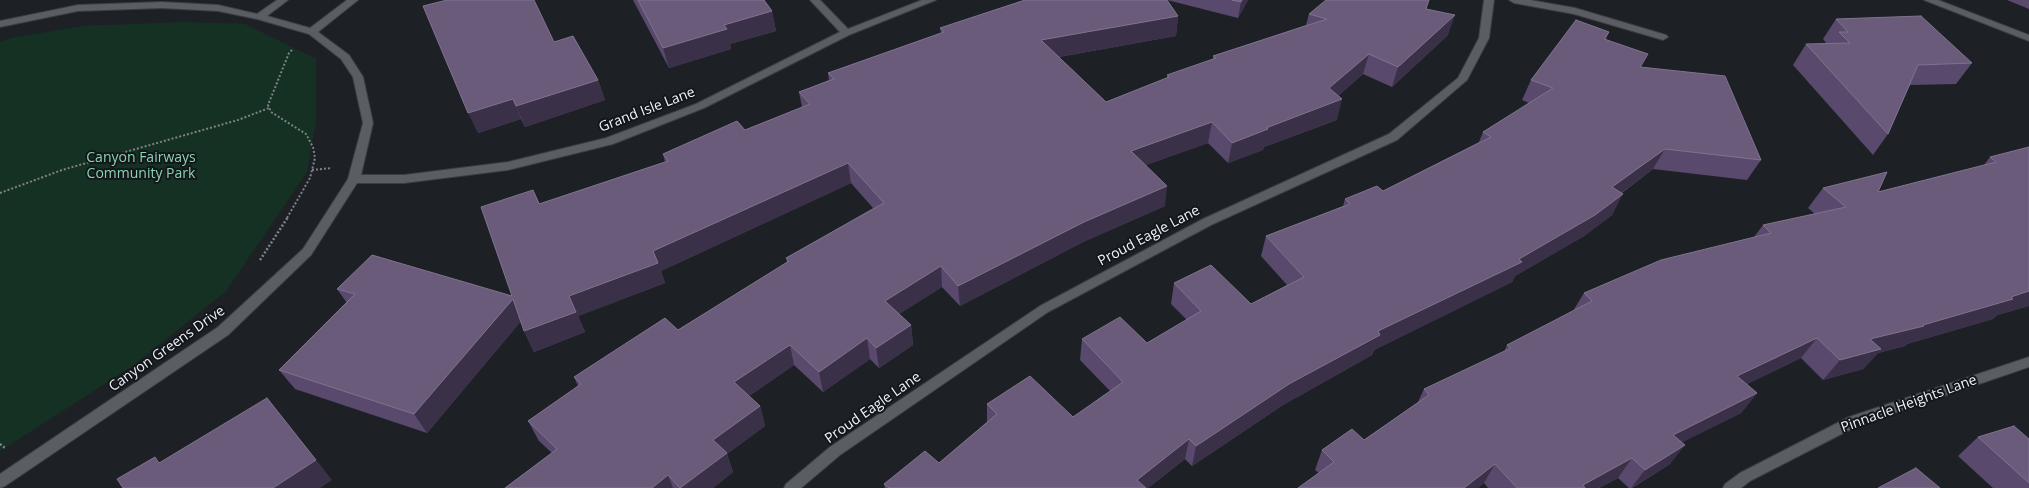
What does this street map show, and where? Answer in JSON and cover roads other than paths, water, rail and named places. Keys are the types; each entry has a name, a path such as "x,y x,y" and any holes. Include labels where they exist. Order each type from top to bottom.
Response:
{"street":[{"path":"259,18 283,0"},
{"path":"0,24 78,8 162,5 218,8 312,32 353,0"},
{"path":"815,0 846,33"},
{"name":"Grand Isle Lane","path":"354,180 404,179 508,166 609,141 700,106 846,33 931,0"},
{"name":"Proud Eagle Lane","path":"791,488 835,451 1044,309 1207,222 1394,137 1462,80 1484,38 1489,0"},
{"path":"1514,0 1575,11 1663,38"},
{"path":"1929,0 2029,38"},
{"name":"Canyon Greens Drive","path":"0,482 223,331 307,252 354,180 368,123 358,76 345,57 312,32"},
{"name":"Pinnacle Heights Lane","path":"1730,488 1745,477 1854,421 2029,362"}],"park label":[{"name":"Canyon Fairways Community Park","path":"141,166"}]}
